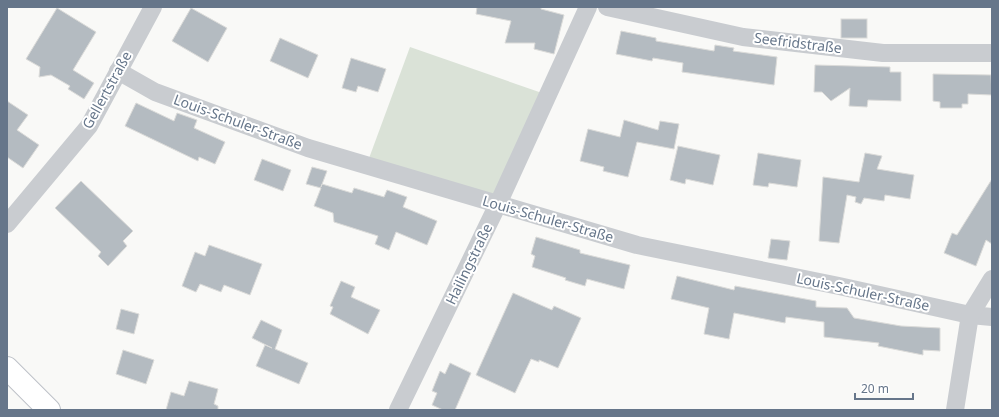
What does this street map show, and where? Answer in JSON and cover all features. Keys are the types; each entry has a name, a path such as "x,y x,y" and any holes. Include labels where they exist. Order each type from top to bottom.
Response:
{"street":[{"name":"Gellertstraße","path":"7,224 89,126 154,7"},
{"name":"Hailingstraße","path":"398,410 498,204 588,7"},
{"name":"Seefridstraße","path":"607,7 742,37 883,53 992,53"},
{"name":"Louis-Schuler-Straße","path":"118,71 155,92 308,148 637,245 839,286 970,315 992,317"},
{"path":"955,410 970,315 992,279"},
{"path":"7,368 49,410"}],"shaded area":[{"path":"410,47 542,93 496,199 368,161"}],"building":[{"path":"477,7 541,7 541,9 564,15 554,54 534,49 535,43 505,43 511,21 476,14"},
{"path":"57,8 96,32 73,70 94,83 84,99 68,89 70,86 51,75 39,77 40,67 26,59"},
{"path":"191,8 227,28 208,62 172,41"},
{"path":"841,19 867,19 867,38 841,38"},
{"path":"621,31 656,38 656,41 714,51 715,45 734,48 733,51 777,57 774,85 682,72 683,63 653,58 652,61 616,54"},
{"path":"280,38 318,55 308,78 270,61"},
{"path":"351,58 386,69 378,92 358,86 356,92 342,88"},
{"path":"815,65 890,67 890,72 901,72 901,101 868,100 867,107 849,106 850,88 831,101 822,92 814,92"},
{"path":"933,74 991,75 992,95 968,94 968,104 962,104 962,108 940,108 940,102 933,101"},
{"path":"7,101 28,115 17,130 39,145 23,168 7,157"},
{"path":"136,103 174,121 177,113 197,120 194,128 225,142 215,164 199,157 198,161 125,126"},
{"path":"624,120 658,130 660,121 679,124 674,149 637,142 628,177 603,171 604,167 580,161 588,129 620,137"},
{"path":"678,146 720,155 713,185 686,179 685,184 670,180"},
{"path":"758,153 801,160 797,187 769,183 768,187 753,185"},
{"path":"865,153 882,156 877,169 914,175 910,199 885,195 884,201 864,198 861,204 855,202 856,197 847,195 839,243 819,241 823,177 859,182"},
{"path":"262,159 291,170 283,191 254,180"},
{"path":"312,167 327,171 322,184 352,193 354,188 384,197 387,190 407,197 403,207 437,221 427,245 396,232 389,250 375,244 378,236 334,222 333,213 314,206 321,188 306,184"},
{"path":"992,179 992,244 986,240 976,266 944,253 952,233 957,235"},
{"path":"81,181 133,231 123,241 127,246 108,266 98,256 101,252 55,208"},
{"path":"536,237 580,250 580,253 630,265 624,289 587,279 585,286 532,267 535,256 531,254"},
{"path":"771,239 790,241 787,260 768,258"},
{"path":"209,245 262,264 250,295 224,285 221,292 200,284 196,292 182,286 195,252 205,256"},
{"path":"677,276 734,290 735,286 816,301 816,307 847,308 854,318 901,326 940,328 940,351 923,350 923,355 878,346 879,343 824,337 824,322 786,317 785,323 734,313 729,339 704,334 709,308 671,299"},
{"path":"341,281 355,287 351,297 380,310 368,334 330,314 333,307 330,306"},
{"path":"513,293 552,310 554,306 581,318 558,368 539,360 539,362 531,359 515,393 476,375"},
{"path":"121,309 139,314 134,334 116,329"},
{"path":"261,320 282,330 275,349 308,363 299,384 256,366 265,345 272,348 252,338"},
{"path":"123,350 154,360 146,384 116,374"},
{"path":"450,363 471,373 455,410 443,410 432,405 437,393 432,391 440,371 445,374"},
{"path":"189,381 218,389 214,404 218,406 218,410 166,410 171,392 184,396"}]}
